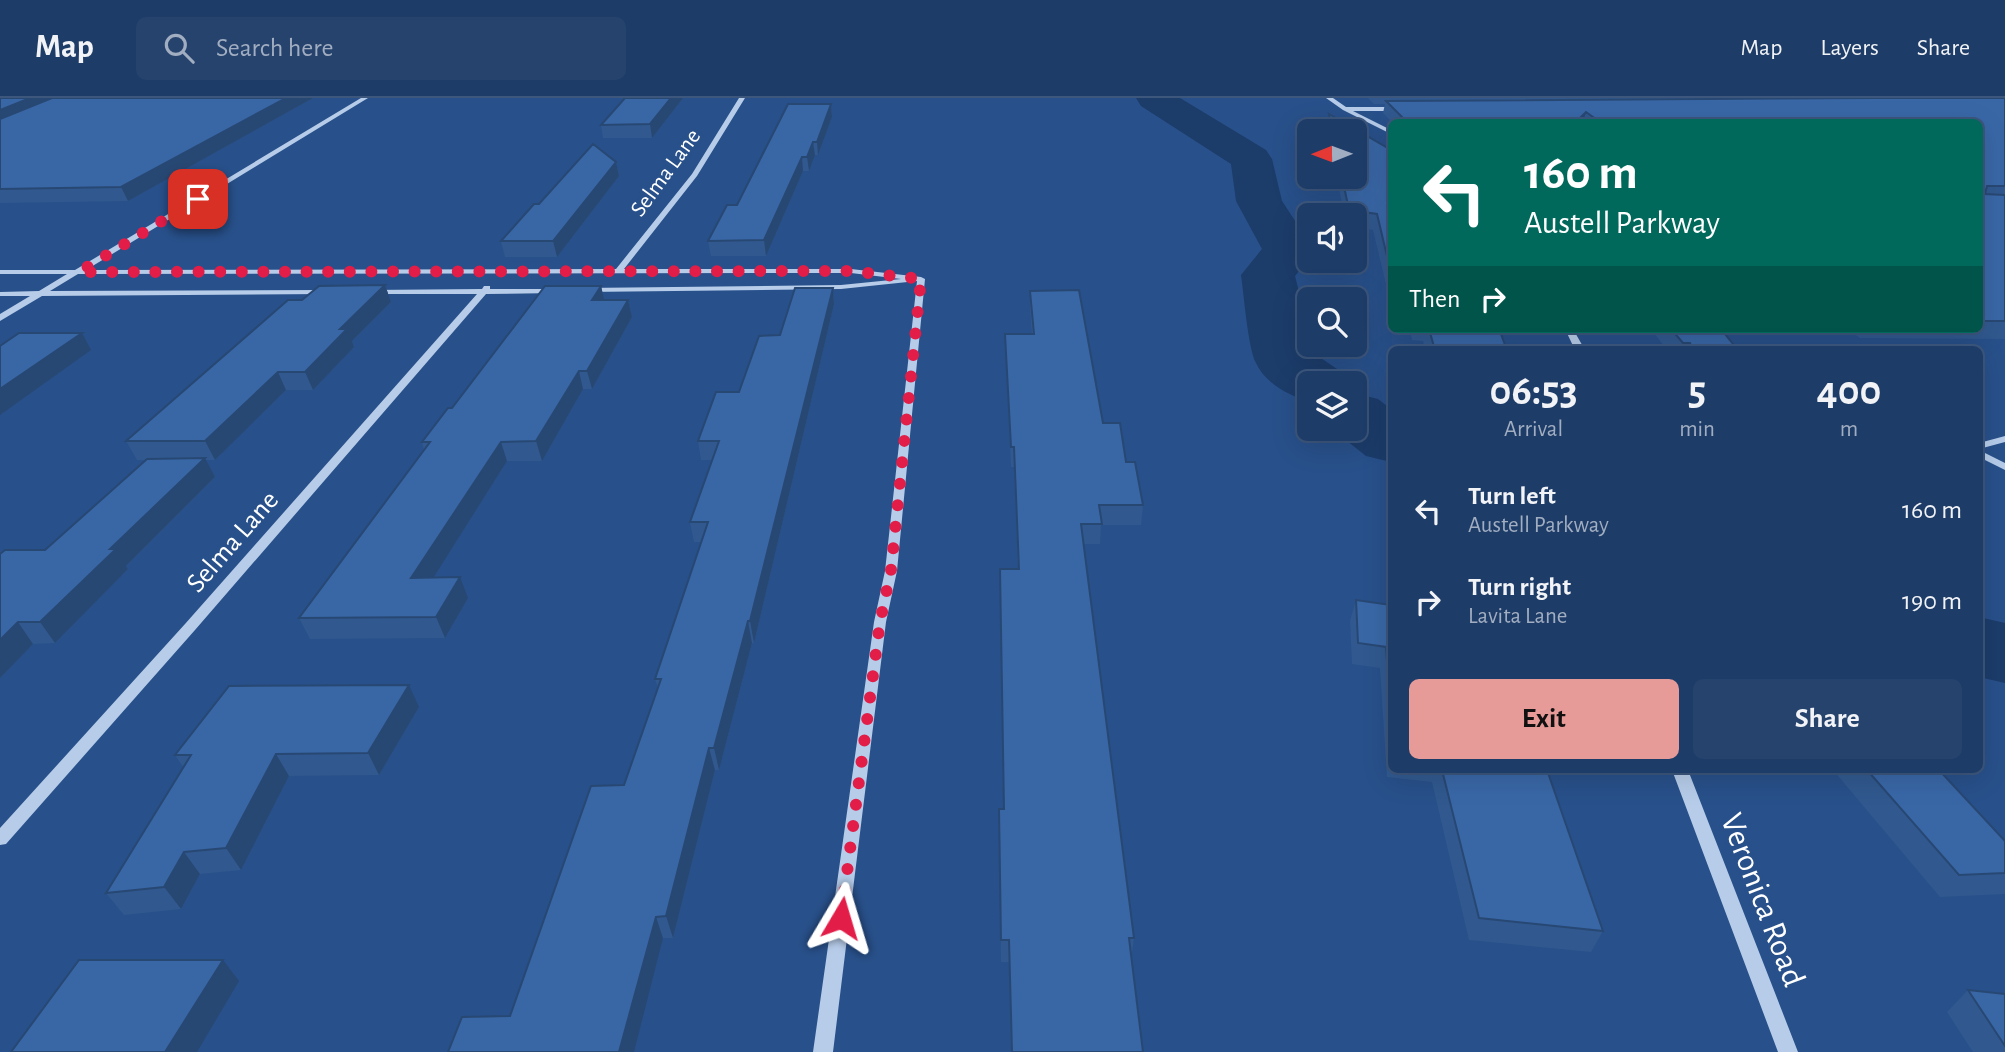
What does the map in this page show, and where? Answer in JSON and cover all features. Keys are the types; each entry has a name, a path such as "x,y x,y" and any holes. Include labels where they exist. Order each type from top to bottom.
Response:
{"street":[{"path":"0,318 365,98"},
{"name":"Selma Lane","path":"619,271 695,175 742,98"},
{"path":"1329,98 1388,130"},
{"path":"1345,109 1414,109"},
{"path":"0,272 851,271 921,279"},
{"name":"Selma Lane","path":"0,839 190,627 498,273"},
{"path":"578,290 841,287 921,279"},
{"path":"823,1052 880,622 891,570 921,279"},
{"path":"363,292 565,290"},
{"path":"0,294 336,292"},
{"path":"1983,445 2005,439"},
{"path":"1983,455 2005,467"},
{"name":"Veronica Road","path":"1681,773 1788,1052"}],"building":[{"path":"0,98 30,98 0,110"},
{"path":"52,98 286,98 121,187 0,189 0,119"},
{"path":"625,98 671,98 650,124 601,125"},
{"path":"2005,98 2005,186 1987,186 1985,194 2005,195 2005,321 1983,321 1983,119 1596,119 1586,112 1579,119 1404,119 1386,101"},
{"path":"788,104 831,104 817,142 813,142 807,157 802,157 764,240 708,241 727,205 737,205"},
{"path":"1367,136 1388,148 1388,260 1377,214 1367,213 1367,203 1348,203 1345,189 1367,189"},
{"path":"593,144 616,162 553,241 501,241 534,204 539,204"},
{"path":"385,285 340,329 347,329 305,372 278,372 205,441 126,441 288,300 302,300 319,286"},
{"path":"545,286 601,286 592,300 628,300 587,371 579,371 536,441 501,442 411,578 460,577 436,617 299,618 430,442 422,442 448,408 452,408"},
{"path":"795,288 833,288 750,621 714,748 709,748 666,916 656,917 619,1052 448,1052 462,1017 510,1016 591,786 624,785 661,679 655,679 708,522 690,522 719,441 698,441 716,392 739,392 759,336 780,335"},
{"path":"1079,290 1103,423 1120,423 1126,462 1135,462 1143,505 1099,505 1102,524 1081,524 1134,938 1129,938 1143,1052 1012,1052 1009,940 1001,940 999,809 1004,809 1000,569 1019,569 1014,447 1011,447 1005,334 1034,334 1030,291"},
{"path":"19,333 82,333 0,389 0,346"},
{"path":"1430,333 1501,333 1505,346 1434,346"},
{"path":"1674,333 1724,333 1735,346 1691,346 1690,343 1683,343"},
{"path":"205,458 110,549 116,549 40,622 18,622 0,640 0,554 5,550 45,550 147,459"},
{"path":"1356,600 1388,605 1388,675 1386,647 1358,643"},
{"path":"409,685 368,753 276,754 226,848 184,852 164,887 106,893 191,755 175,755 229,686"},
{"path":"1443,773 1548,773 1603,931 1479,918"},
{"path":"1870,773 1942,773 2005,841 2005,873 1959,875"},
{"path":"79,960 223,960 165,1052 11,1052"},
{"path":"1968,990 2005,994 2005,1046"}],"waterway":[{"path":"1154,98 1251,159 1259,201 1289,251 1268,275 1286,362 1298,371"},
{"path":"1367,423 1388,439"},
{"path":"1983,648 2005,653"}],"route":[{"path":"198,199 79,272 851,271 921,279 891,570 880,622 841,918"}]}
